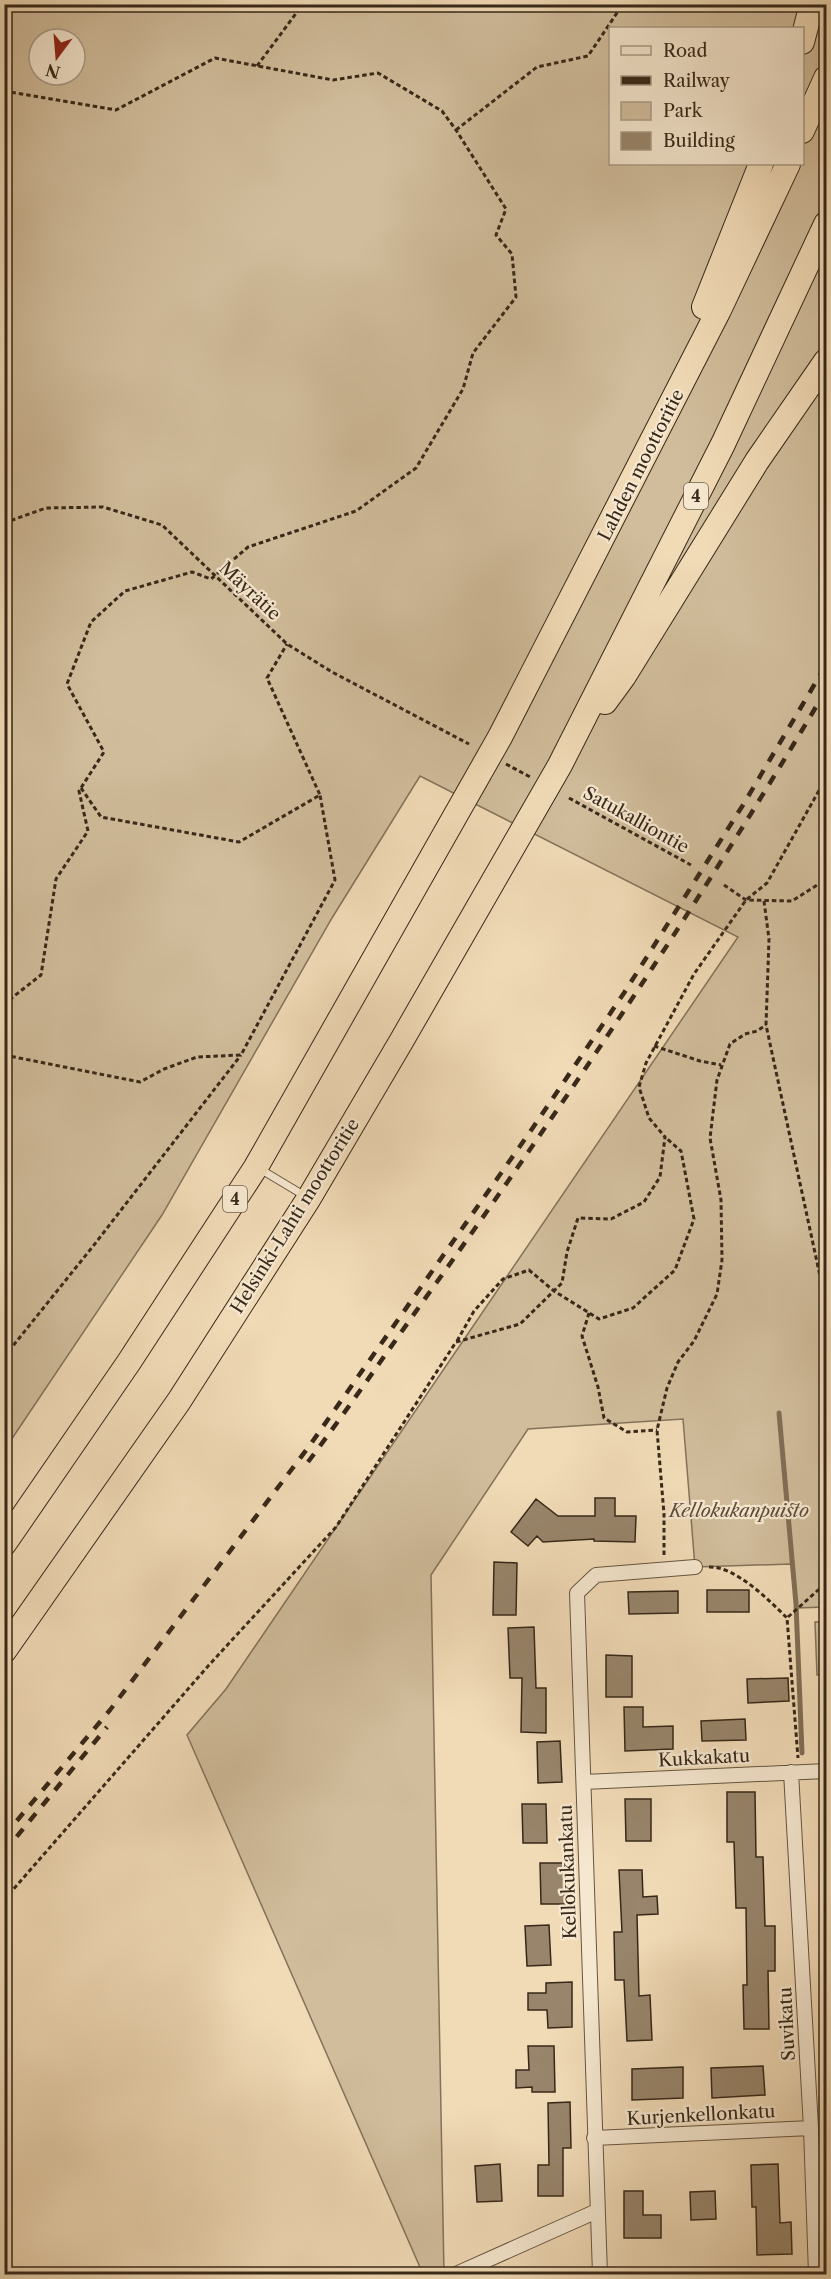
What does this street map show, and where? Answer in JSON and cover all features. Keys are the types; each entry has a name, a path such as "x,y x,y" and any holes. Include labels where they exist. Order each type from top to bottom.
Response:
{"highway":[{"path":"804,34 812,4"},
{"path":"804,127 826,78"},
{"path":"637,473 761,165"},
{"name":"Lahden moottoritie","path":"494,763 719,310 788,165"},
{"name":"4","path":"560,765 723,444 826,224"},
{"path":"560,765 624,676 757,461 826,362"},
{"name":"4","path":"4,1544 129,1362 256,1167 494,763"},
{"name":"Helsinki-Lahti moottoritie","path":"4,1651 179,1401 309,1198 560,765"}],"street":[{"name":"Kellokukankatu","path":"600,2274 577,1593 596,1575 695,1567"},
{"name":"Kukkakatu","path":"584,1782 826,1771"},
{"name":"Suvikatu","path":"795,1772 816,2274"},
{"name":"Kurjenkellonkatu","path":"594,2138 811,2128"},
{"path":"456,2274 597,2211"}],"lane":[{"path":"256,1167 309,1198"}],"path":[{"path":"257,66 303,4"},
{"path":"339,4 398,10 410,4"},
{"path":"456,130 537,67 588,56 623,4"},
{"path":"4,91 116,110 215,58 333,80 378,73 442,111 506,209 496,236 512,254 516,297 472,352 463,389 416,468 356,511 248,547 211,579 192,572 125,591 91,622 67,684 104,752 79,791 88,831 56,879 41,975 4,1004"},
{"name":"Mäyrätie","path":"4,523 46,508 103,507 162,525 287,644 332,672 469,744"},
{"path":"4,1357 241,1055 335,880 320,795 267,678 287,644"},
{"path":"494,763 533,779"},
{"path":"4,1900 209,1665 336,1527 474,1311 503,1279 529,1270 554,1291 598,1319 633,1308 675,1270 694,1219 681,1151 649,1118 639,1087 646,1064 694,974 746,900 767,883 826,778"},
{"path":"81,788 101,817 239,842 320,795"},
{"name":"Satukalliontie","path":"569,798 691,865"},
{"path":"724,885 746,900 792,901 822,882 826,876"},
{"path":"764,901 769,939 766,1025 826,1304"},
{"path":"664,1570 664,1514 657,1430 667,1388 678,1362 694,1341 717,1294 722,1260 721,1200 710,1138 717,1080 730,1044 745,1034 757,1031 766,1025"},
{"path":"654,1046 700,1061 722,1065"},
{"path":"4,1055 140,1082 164,1069 197,1057 241,1055"},
{"path":"456,1342 520,1324 562,1283 567,1252 579,1218 611,1219 644,1203 660,1176 665,1137"},
{"path":"589,1313 582,1336 598,1387 604,1418 627,1432 657,1430"},
{"path":"695,1567 720,1566 761,1592 787,1618 795,1772"},
{"path":"787,1618 826,1583"}],"green space":[{"name":"Kellokukanpuisto","path":"4,5 826,5 826,1607 796,1608 791,1564 695,1567 683,1419 528,1429 431,1575 444,2274 423,2274 187,1735 226,1689 738,937 420,776 332,918 162,1215 5,1449"},
{"path":"815,1622 826,1622 826,1674 817,1675"}],"building":[{"path":"595,1498 615,1498 615,1516 636,1516 635,1542 594,1541 594,1539 543,1542 537,1536 528,1546 511,1532 536,1499 558,1516 595,1516"},
{"path":"494,1562 517,1563 516,1615 493,1615"},
{"path":"707,1590 749,1590 749,1612 707,1612"},
{"path":"678,1591 678,1613 629,1614 628,1592"},
{"path":"534,1627 536,1688 546,1688 546,1733 521,1732 522,1678 510,1678 508,1628"},
{"path":"606,1655 632,1656 632,1697 606,1697"},
{"path":"788,1678 789,1701 748,1703 747,1679"},
{"path":"624,1707 643,1707 643,1727 673,1726 673,1749 625,1751"},
{"path":"745,1719 746,1740 702,1741 701,1721"},
{"path":"560,1741 562,1782 538,1783 537,1742"},
{"path":"727,1792 755,1792 756,1857 763,1857 765,1926 775,1926 775,1971 768,1971 769,2029 744,2029 743,1985 747,1985 746,1908 736,1908 734,1842 727,1842"},
{"path":"625,1799 651,1799 651,1841 626,1841"},
{"path":"522,1804 546,1804 547,1843 523,1843"},
{"path":"540,1863 565,1863 566,1904 541,1904"},
{"path":"619,1870 642,1870 643,1897 657,1896 658,1914 637,1915 639,1996 650,1995 652,2040 627,2041 624,1980 615,1980 614,1932 622,1932"},
{"path":"549,1925 551,1965 527,1966 525,1926"},
{"path":"572,1982 572,2027 548,2028 547,2010 528,2010 528,1993 546,1993 546,1983"},
{"path":"528,2046 554,2046 555,2092 532,2092 532,2087 516,2088 516,2070 529,2070"},
{"path":"763,2066 765,2095 712,2098 711,2068"},
{"path":"683,2067 683,2098 632,2100 632,2069"},
{"path":"570,2102 571,2148 563,2148 563,2196 538,2196 538,2165 549,2165 548,2103"},
{"path":"500,2164 502,2201 477,2202 475,2166"},
{"path":"778,2164 780,2223 791,2222 792,2254 757,2255 756,2207 752,2207 751,2165"},
{"path":"624,2191 643,2191 643,2215 661,2215 661,2238 624,2238"},
{"path":"715,2191 716,2219 691,2220 690,2192"}],"waterway":[{"path":"779,1413 796,1604 802,1753"}],"railway":[{"path":"4,1836 110,1710 310,1445 532,1129 624,993 743,805 826,665"},
{"path":"308,1462 492,1204 640,987 735,839 826,690"},
{"path":"4,1852 107,1727"}]}
